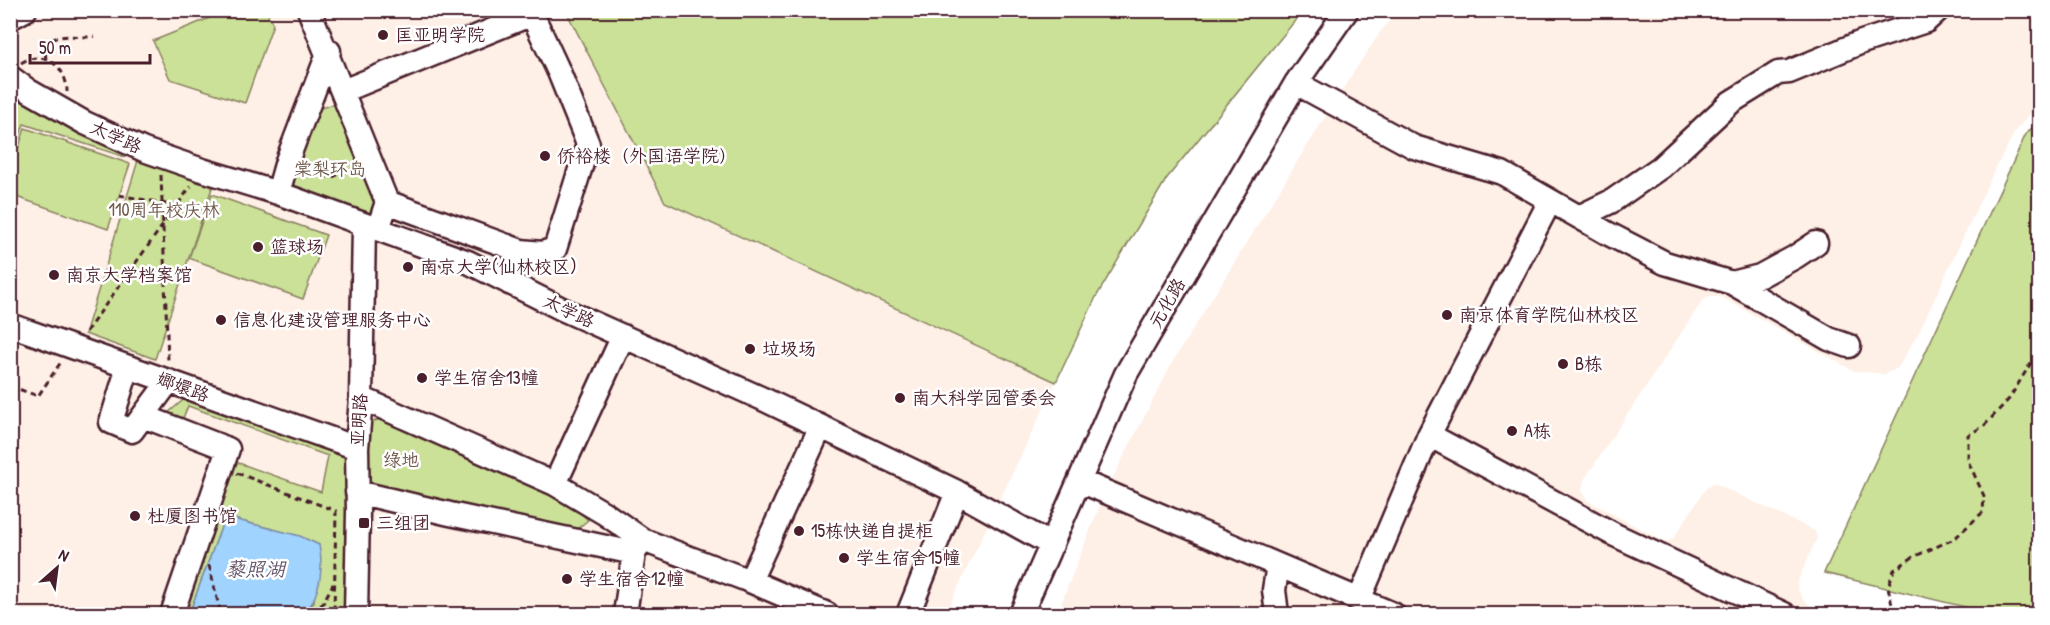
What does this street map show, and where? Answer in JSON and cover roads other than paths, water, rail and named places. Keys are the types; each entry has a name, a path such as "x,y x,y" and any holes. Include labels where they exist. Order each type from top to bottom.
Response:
{"street":[{"path":"10,18 25,10"},
{"path":"309,10 387,202 521,251 542,253 555,249 588,144 532,12 343,91"},
{"name":"元化路","path":"1021,615 1126,374 1296,83 1347,10"},
{"path":"1579,217 1612,201 1661,167 1731,102 1778,73 1789,72 1862,42 1926,21 1938,10"},
{"path":"278,193 287,161 328,51"},
{"name":"太学路","path":"14,71 29,91 84,123 160,156 278,193 468,262 957,492 1052,545"},
{"path":"1296,83 1414,147 1502,173 1665,263 1732,283 1829,339 1849,346"},
{"path":"1359,600 1429,435 1550,201"},
{"name":"亚明路","path":"356,615 357,448 371,227 387,202"},
{"path":"1732,283 1760,276 1815,243"},
{"path":"509,283 521,251"},
{"name":"嫏嬛路","path":"10,325 357,448"},
{"path":"555,484 623,336"},
{"path":"128,367 111,422 132,430 169,381"},
{"path":"361,398 555,484 604,513 639,547"},
{"path":"143,416 228,449 172,615"},
{"path":"750,581 820,428"},
{"path":"1429,435 1615,535 1784,615"},
{"path":"1080,481 1393,615"},
{"path":"357,492 450,514 639,547 750,581 827,615"},
{"path":"908,615 957,492"},
{"path":"626,615 639,547"},
{"path":"1277,615 1274,590 1278,565"}],"water":[{"name":"藜照湖","path":"225,517 300,536 319,545 321,572 314,598 305,614 189,614"}],"place":[{"name":"匡亚明学院","path":"383,35"},
{"name":"侨裕楼（外国语学院）","path":"545,156"},
{"name":"篮球场","path":"258,247"},
{"name":"南京大学(仙林校区)","path":"408,267"},
{"name":"南京大学档案馆","path":"54,275"},
{"name":"南京体育学院仙林校区","path":"1447,315"},
{"name":"信息化建设管理服务中心","path":"221,320"},
{"name":"垃圾场","path":"750,349"},
{"name":"B栋","path":"1563,364"},
{"name":"学生宿舍13幢","path":"422,378"},
{"name":"南大科学园管委会","path":"900,398"},
{"name":"A栋","path":"1512,431"},
{"name":"杜厦图书馆","path":"135,516"},
{"name":"三组团","path":"364,523"},
{"name":"15栋快递自提柜","path":"799,531"},
{"name":"学生宿舍15幢","path":"844,558"},
{"name":"学生宿舍12幢","path":"567,579"}],"park label":[{"name":"棠梨环岛","path":"330,169"},
{"name":"110周年校庆林","path":"164,210"},
{"name":"绿地","path":"401,460"}]}
